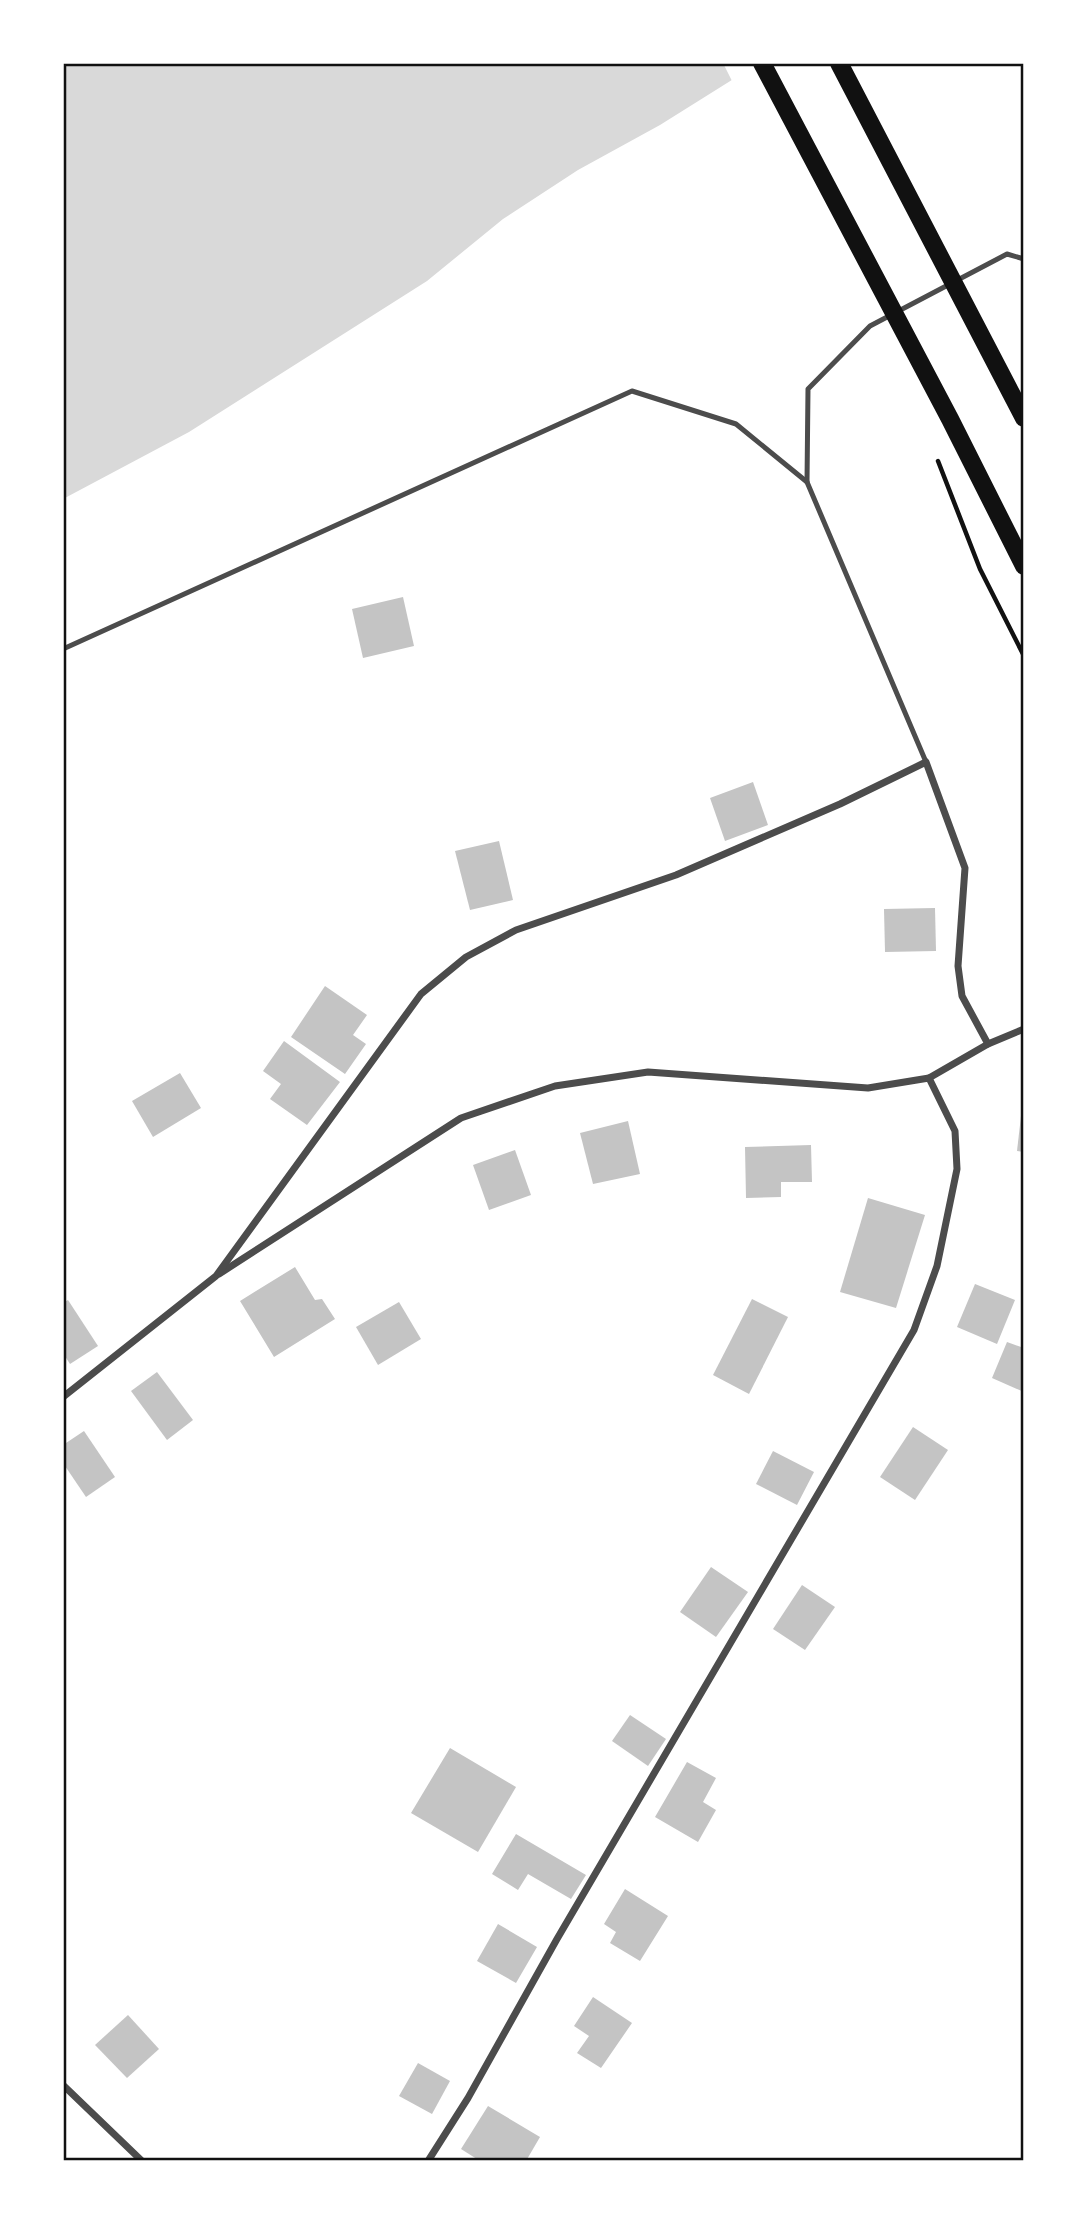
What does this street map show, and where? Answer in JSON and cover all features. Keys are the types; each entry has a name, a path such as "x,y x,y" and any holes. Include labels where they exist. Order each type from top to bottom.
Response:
{"main road":[{"path":"762,63 950,419 1024,566"},
{"path":"839,63 1024,418"}],"street":[{"path":"216,1276 421,994 466,957 516,930 676,875 840,804 926,762 965,868 958,967 962,996 988,1044"},
{"path":"63,1397 216,1276 461,1118 555,1086 649,1072 868,1088 929,1078 988,1044 1024,1029"},
{"path":"428,2161 468,2098 571,1915 914,1330 937,1266 957,1169 955,1131 929,1078"},
{"path":"63,2085 142,2161"}],"lane":[{"path":"926,762 807,482 808,389 870,326 1007,254 1024,258"},
{"path":"63,649 632,391 736,424 807,482"}],"path":[{"path":"936,456 980,569 1024,656"}],"shaded area":[{"path":"63,63 759,63 660,125 578,170 503,219 427,281 189,432 63,499"}],"pier":[{"path":"723,63 762,63 733,83"}],"building":[{"path":"403,597 414,646 363,658 352,609"},
{"path":"753,782 768,825 725,841 710,798"},
{"path":"499,841 513,900 470,910 455,851"},
{"path":"935,908 936,951 885,952 884,909"},
{"path":"325,986 367,1015 353,1035 366,1044 345,1074 291,1037"},
{"path":"284,1041 340,1082 307,1125 270,1099 281,1084 263,1071"},
{"path":"180,1073 201,1108 153,1137 132,1101"},
{"path":"1021,1116 1024,1116 1024,1152 1017,1151"},
{"path":"628,1121 640,1174 593,1184 580,1133"},
{"path":"811,1145 812,1182 781,1182 781,1197 746,1198 745,1147"},
{"path":"515,1150 531,1195 489,1210 473,1165"},
{"path":"868,1198 925,1215 896,1308 840,1292"},
{"path":"295,1267 315,1300 322,1299 335,1319 274,1357 240,1301"},
{"path":"975,1284 1015,1300 997,1344 957,1327"},
{"path":"752,1299 788,1317 749,1394 713,1375"},
{"path":"68,1300 98,1346 70,1364 63,1353 63,1303"},
{"path":"399,1302 421,1339 378,1365 356,1327"},
{"path":"1007,1342 1024,1348 1024,1392 992,1378"},
{"path":"157,1372 193,1420 167,1440 131,1391"},
{"path":"913,1427 948,1450 915,1500 880,1477"},
{"path":"84,1431 115,1477 86,1497 63,1463 63,1445"},
{"path":"773,1451 814,1472 797,1505 756,1484"},
{"path":"711,1567 748,1592 716,1637 680,1612"},
{"path":"802,1585 835,1607 805,1650 773,1629"},
{"path":"630,1715 666,1739 648,1766 612,1741"},
{"path":"450,1748 516,1787 478,1852 411,1813"},
{"path":"687,1762 716,1778 703,1802 716,1810 698,1842 655,1817"},
{"path":"516,1834 586,1875 571,1899 528,1874 518,1890 492,1874"},
{"path":"625,1889 668,1916 640,1961 610,1943 616,1932 604,1924"},
{"path":"498,1924 537,1947 516,1983 477,1961"},
{"path":"593,1997 632,2023 601,2068 577,2053 589,2036 574,2026"},
{"path":"128,2015 159,2049 127,2078 95,2045"},
{"path":"418,2063 450,2081 432,2114 399,2096"},
{"path":"488,2106 540,2137 526,2161 480,2161 461,2149"}]}
